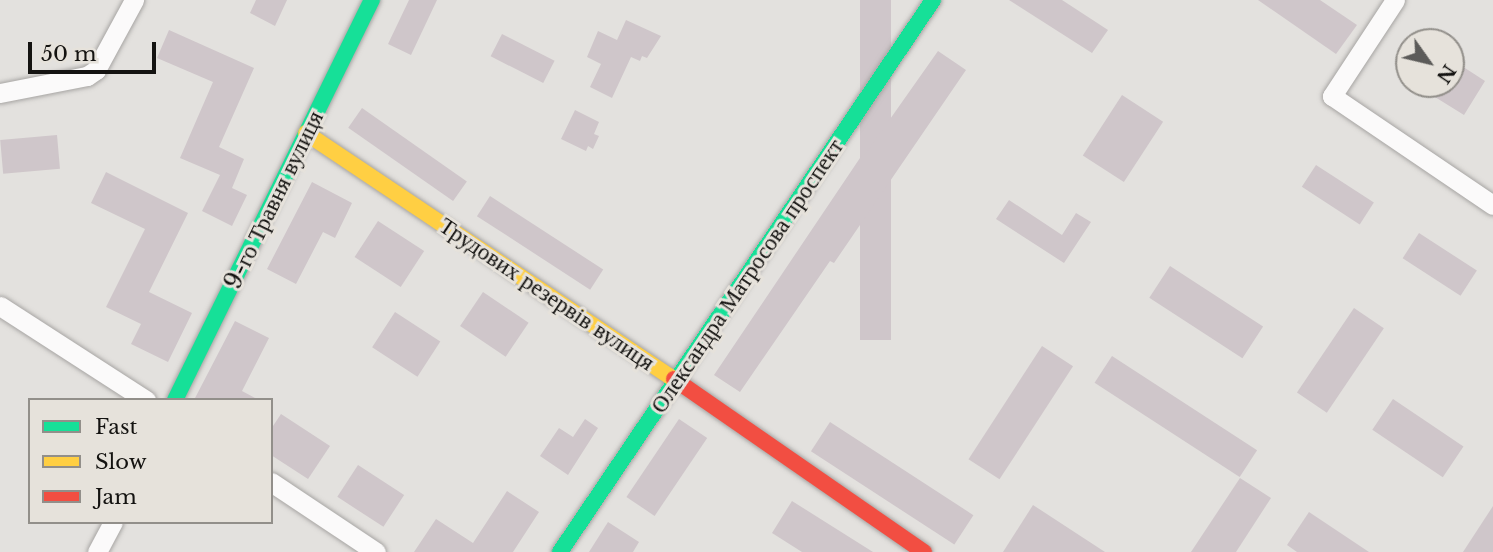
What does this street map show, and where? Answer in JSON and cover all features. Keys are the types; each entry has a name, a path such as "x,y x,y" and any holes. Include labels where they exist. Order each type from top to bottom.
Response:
{"street":[{"path":"0,93 87,76 96,70 134,0"},
{"name":"9-го Травня вулиця","path":"176,398 372,0"},
{"name":"Олександра Матросова проспект","path":"560,552 933,0"},
{"path":"1395,0 1332,96 1493,205"},
{"name":"Трудових резервів вулиця","path":"306,133 676,380 925,552"},
{"path":"0,306 143,398"},
{"path":"273,483 376,552"},
{"path":"97,552 112,524"}],"building":[{"path":"256,0 287,0 275,26 250,13"},
{"path":"409,0 437,0 411,55 388,44"},
{"path":"860,0 891,0 891,340 860,340"},
{"path":"1009,0 1062,0 1108,30 1092,53"},
{"path":"1258,0 1320,0 1357,25 1336,54"},
{"path":"626,20 661,36 647,58 642,56 640,61 631,57 612,98 590,87 601,64 587,57 598,31 617,40"},
{"path":"169,30 254,68 219,147 244,159 232,188 247,195 232,226 202,211 220,175 180,158 213,82 157,58"},
{"path":"502,34 555,61 543,83 491,56"},
{"path":"938,51 966,70 834,263 830,261 740,392 714,375 862,155 864,156"},
{"path":"1465,68 1485,81 1464,115 1437,98 1465,98"},
{"path":"1122,95 1163,122 1124,182 1083,155"},
{"path":"362,108 467,181 453,201 348,128"},
{"path":"575,110 599,122 594,134 599,136 593,149 588,146 586,151 561,139"},
{"path":"57,135 60,169 3,174 0,140"},
{"path":"1316,165 1374,203 1360,224 1302,187"},
{"path":"106,172 188,213 149,292 192,313 168,362 131,344 141,324 106,307 145,229 91,203"},
{"path":"312,182 352,203 335,238 323,232 296,284 267,269"},
{"path":"490,196 603,270 590,290 477,216"},
{"path":"1009,200 1062,235 1076,213 1091,222 1064,263 996,219"},
{"path":"378,221 424,251 401,287 355,257"},
{"path":"1419,233 1477,271 1461,296 1403,258"},
{"path":"1170,266 1263,326 1242,358 1149,298"},
{"path":"483,292 529,323 506,357 460,326"},
{"path":"1354,308 1384,328 1327,413 1297,393"},
{"path":"395,312 440,341 417,377 372,347"},
{"path":"235,321 269,338 242,391 255,398 195,398"},
{"path":"1042,346 1073,366 1000,479 968,459"},
{"path":"1112,356 1257,450 1240,477 1095,383"},
{"path":"1393,399 1463,447 1443,477 1372,430"},
{"path":"281,414 330,446 308,479 273,456 273,426"},
{"path":"585,419 598,428 568,475 540,456 559,428 573,437"},
{"path":"679,419 707,438 655,516 626,497"},
{"path":"830,422 973,515 954,544 811,451"},
{"path":"358,465 404,495 383,527 337,497"},
{"path":"1240,478 1271,498 1236,552 1191,552"},
{"path":"507,491 539,512 513,552 414,552 436,519 473,543"},
{"path":"792,501 873,552 802,552 772,533"},
{"path":"1033,505 1105,552 1003,552"},
{"path":"1493,506 1493,552 1463,552"},
{"path":"1309,512 1369,552 1297,552 1287,545"},
{"path":"608,522 639,542 633,552 589,552"}],"traffic: fast":[{"path":"176,398 372,0"},
{"path":"560,552 933,0"}],"traffic: slow":[{"path":"306,133 674,379"}],"traffic: jam":[{"path":"674,379 924,552"}]}
